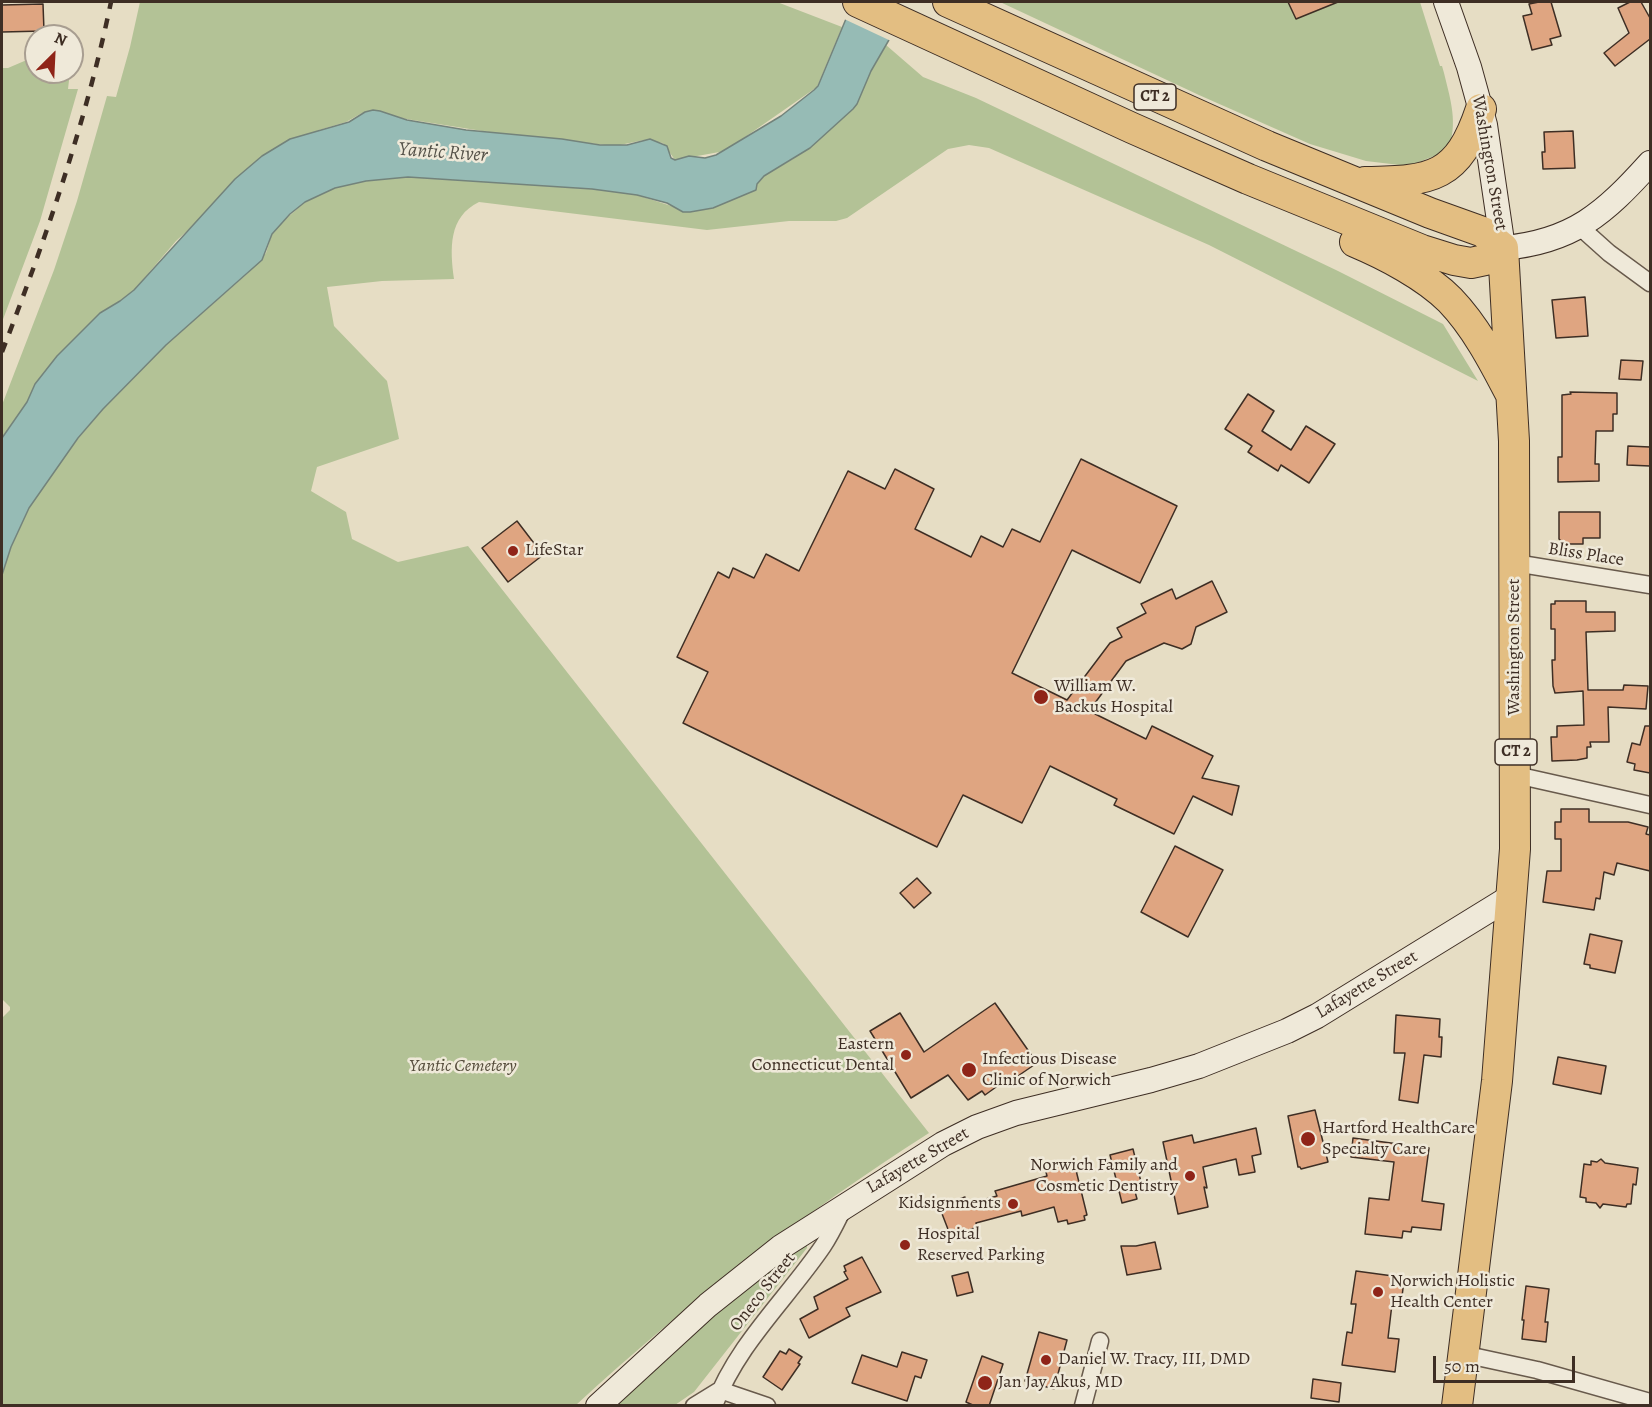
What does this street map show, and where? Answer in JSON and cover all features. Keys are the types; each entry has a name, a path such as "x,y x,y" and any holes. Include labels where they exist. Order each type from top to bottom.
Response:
{"highway":[{"name":"CT 2","path":"858,2 1248,179 1279,209 1369,248 1433,285 1455,305 1479,339 1513,399"},
{"name":"CT 2","path":"954,4 1199,116 1353,182 1483,232 1503,248"},
{"path":"1353,182 1412,179 1430,176 1444,170 1461,151 1481,109"},
{"path":"1248,179 1374,231 1454,260 1479,262 1503,248"},
{"name":"Washington Street","path":"1457,1406 1495,1097 1512,896 1516,775 1513,399 1503,248"}],"street":[{"name":"Washington Street","path":"1446,2 1481,109 1494,175 1503,248"},
{"path":"1503,248 1545,242 1580,227 1619,196 1650,163"},
{"path":"1580,227 1609,253 1650,283"},
{"name":"Bliss Place","path":"1515,563 1650,585"},
{"path":"1516,775 1650,805"},
{"name":"Lafayette Street","path":"598,1406 655,1352 781,1247 929,1152 977,1127 1035,1108 1175,1073 1235,1053 1287,1032 1317,1016 1512,896"},
{"name":"Oneco Street","path":"717,1398 744,1349 824,1244 846,1204"},
{"path":"1083,1406 1100,1341"},
{"path":"1463,1354 1545,1372 1650,1402"},
{"path":"694,1406 717,1398 767,1406"}],"green space":[{"path":"140,2 777,2 842,27 817,87 725,151 675,160 663,143 644,140 615,146 495,133 400,118 380,111 362,113 346,122 319,130 200,219 176,241 134,290 100,313 57,356 35,384 27,402 2,438 2,405 54,270 77,201 107,96 116,97"},
{"path":"1000,2 1420,2 1440,66 1442,66 1451,103 1453,131 1448,151 1408,166 1366,161 1310,144"},
{"name":"Yantic Cemetery","path":"886,45 923,77 976,98 1338,271 1443,324 1478,381 1209,245 989,148 969,145 948,149 847,218 836,221 789,221 707,230 479,202 461,216 456,225 452,245 454,279 382,281 327,287 334,326 387,381 399,439 317,467 311,491 346,512 352,539 398,562 468,546 929,1133 836,1195 746,1261 660,1331 576,1405 2,1405 2,1018 10,1007 2,999 2,575 11,547 29,508 62,458 103,409 166,345 247,274 266,253 272,234 279,225 305,202 335,188 366,181 408,177 592,189 637,195 690,212 713,208 752,190 764,176 793,159 853,109"},
{"path":"24,61 24,84 69,84 68,89 78,89 40,221 2,322 2,68"},
{"path":"803,1244 807,1244 807,1248 694,1392 675,1405 615,1406 727,1304"}],"water":[{"name":"Yantic River","path":"853,2 908,7 871,71 857,104 810,148 764,176 757,184 756,190 713,208 683,212 667,203 637,195 592,189 408,177 366,181 335,188 305,202 290,214 272,234 262,260 166,345 78,438 29,508 11,547 2,575 2,438 27,402 35,384 57,356 100,313 134,290 235,179 262,156 290,139 349,122 373,110 407,120 466,130 600,145 627,145 650,139 667,146 671,158 675,160 689,156 705,158 716,155 781,116 818,86"}],"pier":[{"path":"850,2 914,2 891,41 842,18"}],"building":[{"path":"1288,2 1338,2 1296,19"},
{"path":"1551,2 1561,36 1550,39 1552,45 1532,50 1523,16 1532,14 1529,4"},
{"path":"1630,2 1641,2 1650,18 1650,39 1615,66 1604,53 1629,33 1618,8"},
{"path":"43,4 44,24 24,24 24,31 2,32 2,5"},
{"path":"1573,131 1575,168 1543,169 1544,132"},
{"path":"1585,297 1588,336 1556,338 1552,300"},
{"path":"1621,360 1643,361 1641,380 1619,379"},
{"path":"1570,392 1617,393 1617,414 1613,414 1613,431 1596,431 1595,464 1599,464 1599,481 1558,482 1558,457 1562,457 1562,395 1571,394"},
{"path":"1248,394 1274,411 1262,431 1291,450 1306,426 1335,444 1309,483 1281,465 1278,471 1248,452 1252,446 1225,429"},
{"path":"1628,446 1650,447 1650,466 1627,465"},
{"path":"1081,459 1177,506 1140,583 1072,550 1012,673 1067,700 1110,643 1122,637 1117,628 1146,613 1141,604 1172,589 1176,599 1212,581 1227,612 1196,627 1191,644 1182,649 1164,643 1126,661 1089,711 1146,739 1152,726 1213,756 1202,778 1239,786 1232,815 1193,796 1174,834 1114,805 1117,799 1050,766 1022,823 963,795 937,847 683,723 708,672 677,657 718,572 729,578 733,568 754,578 766,554 799,571 848,471 885,489 895,469 934,489 915,529 971,557 981,536 1003,547 1012,529 1040,542"},
{"path":"1559,512 1600,512 1600,538 1583,538 1583,544 1564,544 1559,539"},
{"name":"LifeStar","path":"517,521 543,555 508,582 482,548"},
{"path":"1555,601 1586,601 1586,612 1615,612 1615,631 1586,632 1588,690 1623,690 1624,685 1648,686 1646,709 1608,707 1609,742 1590,742 1591,747 1587,747 1587,758 1577,760 1552,761 1551,737 1557,737 1557,726 1584,725 1583,691 1555,693 1553,686 1552,660 1555,660 1555,629 1551,629 1551,604 1555,604"},
{"path":"1645,726 1650,726 1650,773 1634,770 1635,764 1627,762 1632,743 1640,745"},
{"path":"1561,809 1589,809 1589,822 1628,822 1648,827 1646,834 1650,835 1650,871 1617,863 1614,875 1604,872 1600,899 1596,898 1594,910 1543,902 1547,871 1561,871 1561,839 1555,839 1555,822 1561,822"},
{"path":"1175,846 1223,870 1188,937 1141,912"},
{"path":"917,878 931,893 914,908 900,893"},
{"path":"1590,934 1622,941 1615,973 1590,968 1590,965 1584,964"},
{"path":"995,1003 1037,1063 1012,1080 1010,1077 985,1095 982,1091 968,1100 948,1075 911,1098 870,1031 900,1013 924,1052"},
{"path":"1396,1015 1440,1019 1441,1057 1424,1055 1418,1103 1399,1100 1405,1053 1394,1053"},
{"path":"1558,1057 1606,1066 1601,1094 1553,1084"},
{"name":"Hartford HealthCare Specialty Care","path":"1315,1110 1328,1162 1301,1169 1298,1167 1288,1116"},
{"path":"1256,1128 1261,1154 1252,1156 1255,1172 1239,1175 1236,1159 1203,1167 1208,1207 1178,1214 1163,1142 1192,1135 1194,1143"},
{"path":"1353,1138 1429,1148 1422,1201 1444,1204 1441,1230 1412,1227 1411,1232 1403,1231 1402,1238 1365,1234 1369,1198 1389,1200 1394,1162 1351,1157"},
{"path":"1133,1149 1141,1182 1133,1184 1137,1199 1122,1203 1110,1155"},
{"path":"1601,1159 1605,1163 1638,1168 1636,1185 1633,1184 1631,1204 1627,1204 1626,1207 1603,1204 1600,1208 1596,1203 1586,1202 1586,1198 1580,1197 1584,1164 1591,1165 1591,1161 1597,1162"},
{"path":"1074,1162 1087,1215 1084,1216 1085,1220 1068,1224 1067,1220 1058,1222 1054,1207 1022,1216 1021,1211 976,1223 977,1227 951,1237 939,1206 965,1197 968,1204 997,1196 995,1191 1047,1176 1045,1168"},
{"path":"1155,1242 1161,1269 1127,1275 1121,1246"},
{"path":"862,1257 881,1292 846,1308 850,1316 809,1338 800,1319 818,1309 814,1297 848,1279 844,1266"},
{"path":"1356,1271 1393,1276 1393,1278 1404,1280 1401,1305 1392,1304 1388,1338 1399,1339 1395,1372 1342,1365 1347,1332 1352,1333 1356,1304 1351,1304"},
{"path":"968,1272 973,1292 957,1296 952,1276"},
{"path":"1526,1286 1549,1289 1545,1322 1548,1322 1546,1342 1522,1339"},
{"name":"Daniel W. Tracy, III, DMD","path":"1039,1332 1067,1340 1054,1389 1025,1381"},
{"path":"789,1349 802,1357 798,1363 800,1364 782,1390 763,1377 780,1351 786,1354"},
{"path":"902,1352 927,1360 921,1378 915,1376 907,1401 852,1383 862,1355 897,1367"},
{"name":"Jan Jay Akus, MD","path":"982,1356 1003,1364 989,1406 975,1406 966,1402"},
{"path":"1313,1379 1341,1383 1339,1402 1311,1398"}],"railway":[{"path":"2,352 64,179 90,91 111,2"}],"place":[{"name":"LifeStar","path":"513,551"},
{"name":"William W. Backus Hospital","path":"1041,697"},
{"name":"Eastern Connecticut Dental","path":"906,1055"},
{"name":"Infectious Disease Clinic of Norwich","path":"969,1070"},
{"name":"Hartford HealthCare Specialty Care","path":"1308,1139"},
{"name":"Norwich Family and Cosmetic Dentistry","path":"1190,1176"},
{"name":"Kidsignments","path":"1013,1204"},
{"name":"Hospital Reserved Parking","path":"905,1245"},
{"name":"Norwich Holistic Health Center","path":"1378,1292"},
{"name":"Daniel W. Tracy, III, DMD","path":"1046,1360"},
{"name":"Jan Jay Akus, MD","path":"985,1383"}]}
